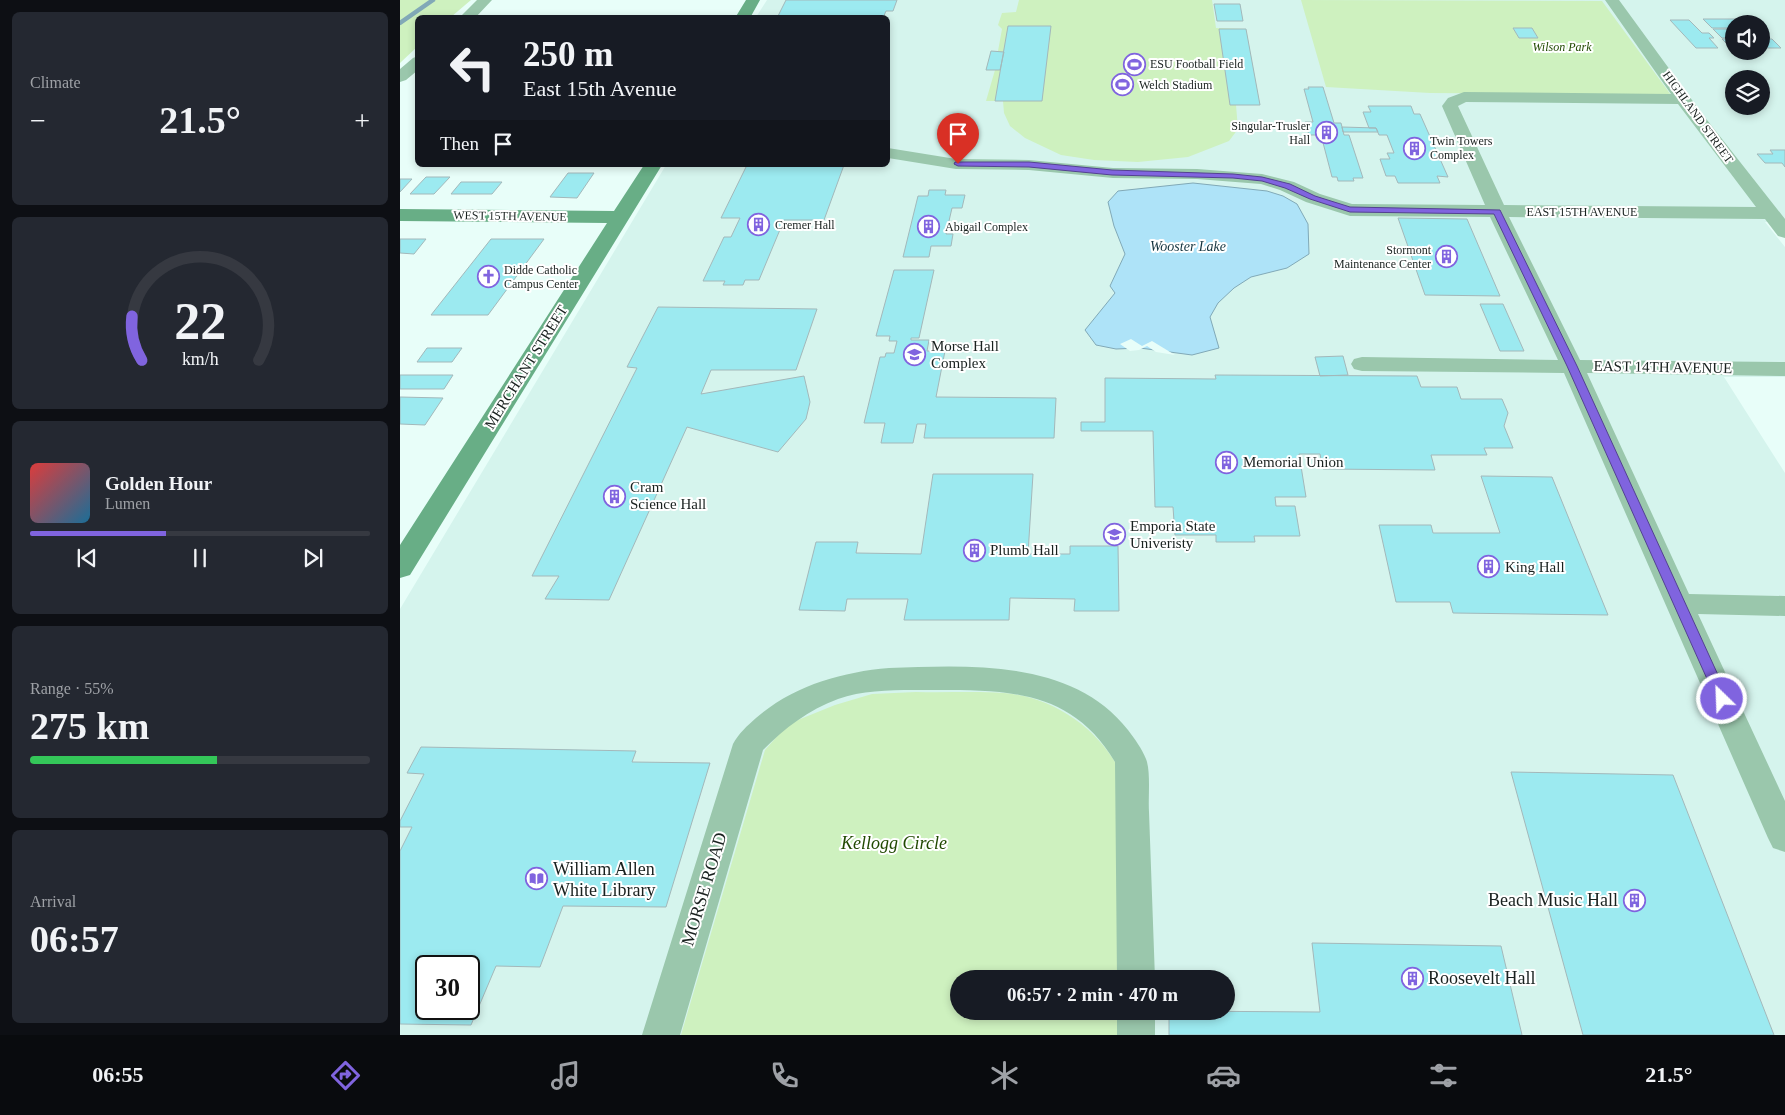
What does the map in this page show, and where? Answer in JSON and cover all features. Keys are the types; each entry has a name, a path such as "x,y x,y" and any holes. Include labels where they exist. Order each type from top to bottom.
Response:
{"main road":[{"path":"744,15 753,0"},
{"name":"MERCHANT STREET","path":"400,568 652,167"},
{"name":"WEST 15TH AVENUE","path":"400,215 620,217"}],"street":[{"path":"469,15 485,0"},
{"name":"HIGHLAND STREET","path":"1612,0 1684,98 1694,115 1785,232"},
{"path":"400,77 415,64"},
{"path":"1684,98 1464,97 1454,101 1450,106 1497,211 1572,366 1785,838"},
{"name":"EAST 15TH AVENUE","path":"890,153 956,164 1029,165 1112,172 1197,174 1262,179 1288,186 1313,198 1350,210 1770,213"},
{"name":"EAST 14TH AVENUE","path":"1362,364 1785,369"},
{"path":"1680,604 1785,606"},
{"name":"MORSE ROAD","path":"661,1035 749,744 782,713 804,701 848,685 888,680 954,679 1025,684 1043,688 1071,699 1093,713 1120,740 1131,761 1136,970"},
{"path":"1136,1020 1136,1035"}],"shaded area":[{"name":"Emporia State Univeristy","path":"767,0 1785,0 1785,221 1765,222 1785,247 1785,377 1724,377 1785,473 1785,1035 400,1035 400,609 665,167 890,167 890,15 757,15"}],"green space":[{"path":"400,0 471,0 453,15 415,15 415,49 400,63"},
{"name":"Welch Stadium","path":"1019,0 1212,0 1216,28 1246,29 1260,105 1236,105 1238,129 1229,141 1188,157 1138,162 1094,160 1061,155 1025,138 1010,126 1004,113 1003,101 986,101 995,70 986,70 991,51 998,51 1002,29 998,25 1002,13 1016,12"},
{"name":"Wilson Park","path":"1301,0 1602,1 1671,95 1430,93 1326,87"},
{"name":"Kellogg Circle","path":"982,692 1004,693 1039,700 1070,716 1097,739 1108,752 1118,767 1121,970 950,970 950,1020 1121,1020 1121,1035 681,1035 765,750 788,724 835,705 872,694"}],"water":[{"name":"Wooster Lake","path":"1193,183 1267,191 1283,196 1297,204 1308,224 1309,254 1287,268 1251,277 1234,288 1218,303 1210,317 1219,348 1192,355 1140,348 1116,349 1096,345 1085,330 1115,293 1110,286 1125,254 1114,226 1108,202 1118,191"}],"pier":[{"path":"1131,339 1142,346 1152,341 1175,355 1156,352 1147,346 1139,350 1130,351 1120,344"}],"building":[{"path":"786,0 897,0 893,11 886,11 884,15 778,15"},
{"path":"1214,4 1240,4 1243,21 1217,21"},
{"path":"1703,19 1725,19 1725,28 1712,28"},
{"path":"1670,20 1689,20 1702,33 1709,33 1714,38 1709,38 1718,48 1696,48"},
{"path":"1008,26 1051,26 1042,101 995,101"},
{"path":"1513,28 1532,28 1538,38 1519,38"},
{"path":"1219,29 1246,29 1260,105 1230,105"},
{"path":"1713,29 1725,29 1725,38 1722,38"},
{"path":"1770,39 1772,39 1781,48 1770,48"},
{"path":"991,51 1004,52 1000,70 986,70"},
{"name":"Singular-Trusler Hall","path":"1308,87 1323,87 1334,123 1341,123 1344,135 1349,135 1363,178 1353,178 1354,181 1338,181 1337,177 1332,177 1321,135 1309,135 1305,122 1313,122 1304,89 1309,89"},
{"name":"Twin Towers Complex","path":"1368,106 1411,106 1414,114 1420,114 1448,177 1437,176 1440,183 1398,183 1395,176 1386,176 1380,159 1390,159 1387,153 1394,153 1387,135 1379,135 1376,128 1369,128 1363,112 1371,112"},
{"path":"1342,127 1376,128 1378,132 1343,132"},
{"path":"1770,150 1785,150 1785,167 1782,163 1765,163 1757,154 1773,154"},
{"name":"Cremer Hall","path":"746,167 843,167 824,220 784,220 759,280 745,280 743,285 723,285 725,281 703,281 724,237 731,237 740,218 721,218"},
{"path":"568,173 594,173 577,198 550,197"},
{"path":"426,177 450,177 434,194 410,194"},
{"path":"400,179 412,179 400,192"},
{"path":"461,182 502,182 492,194 451,194"},
{"name":"Abigail Complex","path":"929,190 946,190 945,195 965,195 962,208 952,208 946,234 953,234 951,246 931,246 929,257 903,257 918,196 928,196"},
{"name":"Stormont Maintenance Center","path":"1398,218 1467,219 1500,296 1425,295"},
{"path":"400,239 426,239 414,254 400,253"},
{"name":"Didde Catholic Campus Center","path":"491,239 544,239 488,315 431,315"},
{"name":"Morse Hall Complex","path":"894,270 934,270 919,338 911,338 911,340 929,340 927,351 945,351 936,397 1056,398 1054,438 924,438 926,424 917,424 913,443 881,443 885,423 864,423 880,357 885,357 886,353 894,353 897,341 889,341 890,336 876,336"},
{"path":"1480,304 1503,304 1524,351 1500,351"},
{"name":"Cram Science Hall","path":"658,307 817,309 796,370 711,370 701,394 804,376 810,402 806,419 778,452 687,427 609,600 545,599 559,576 532,576 637,368 627,367"},
{"path":"427,348 462,348 452,362 417,362"},
{"path":"1343,356 1348,375 1320,376 1315,357"},
{"path":"400,375 453,375 444,389 400,389"},
{"name":"Memorial Union","path":"1215,375 1417,376 1421,387 1457,387 1461,399 1502,399 1508,413 1504,426 1513,448 1484,448 1487,455 1431,455 1435,470 1323,469 1320,454 1299,454 1306,497 1275,497 1276,506 1295,506 1300,536 1254,536 1255,542 1216,542 1216,535 1175,535 1173,507 1155,507 1153,431 1081,431 1081,422 1105,422 1105,378 1216,379"},
{"path":"400,397 443,398 425,425 400,424"},
{"name":"Plumb Hall","path":"933,474 1033,474 1028,554 1070,554 1070,546 1118,546 1119,611 1074,611 1075,599 1010,598 1009,620 904,620 908,599 847,599 845,611 799,610 816,542 858,542 856,553 921,554"},
{"name":"King Hall","path":"1481,476 1552,477 1608,615 1453,613 1450,602 1396,602 1379,525 1431,525 1433,533 1500,533"},
{"name":"William Allen White Library","path":"421,747 636,751 632,762 710,763 666,907 563,906 540,967 496,966 480,1004 480,955 415,955 415,1020 473,1020 471,1025 400,1024 400,851 412,827 400,827 400,821 424,774 407,773"},
{"name":"Beach Music Hall","path":"1511,772 1673,775 1774,1035 1583,1035"},
{"name":"Roosevelt Hall","path":"1312,943 1501,946 1522,1035 1169,1035 1169,1020 1235,1020 1235,1011 1320,1012"}],"waterway":[{"path":"400,23 433,0"}],"place":[{"name":"ESU Football Field","path":"1134,64"},
{"name":"Welch Stadium","path":"1123,85"},
{"name":"Singular-Trusler Hall","path":"1326,133"},
{"name":"Twin Towers Complex","path":"1414,148"},
{"name":"Cremer Hall","path":"759,225"},
{"name":"Abigail Complex","path":"929,227"},
{"name":"Stormont Maintenance Center","path":"1447,257"},
{"name":"Didde Catholic Campus Center","path":"488,277"},
{"name":"Morse Hall Complex","path":"915,355"},
{"name":"Memorial Union","path":"1227,462"},
{"name":"Cram Science Hall","path":"614,496"},
{"name":"Emporia State Univeristy","path":"1114,535"},
{"name":"Plumb Hall","path":"974,550"},
{"name":"King Hall","path":"1489,567"},
{"name":"William Allen White Library","path":"537,879"},
{"name":"Beach Music Hall","path":"1634,900"},
{"name":"Roosevelt Hall","path":"1412,978"}],"route":[{"path":"958,164 1029,165 1112,172 1233,176 1262,179 1288,186 1313,198 1350,210 1497,211 1572,366 1722,699"}]}
